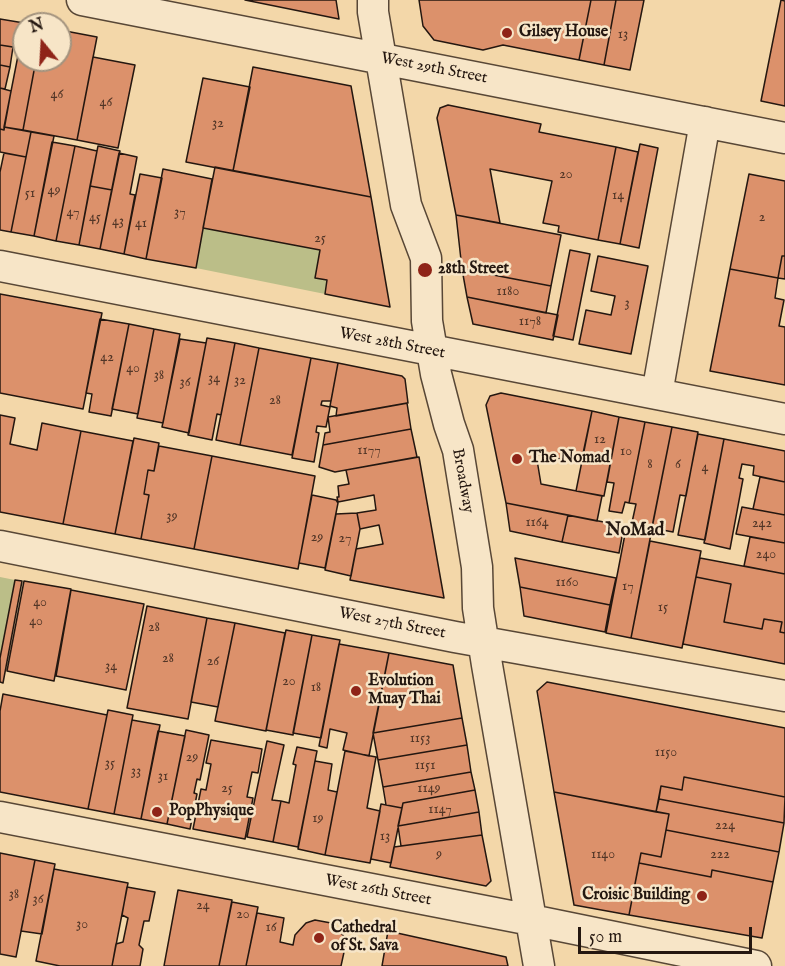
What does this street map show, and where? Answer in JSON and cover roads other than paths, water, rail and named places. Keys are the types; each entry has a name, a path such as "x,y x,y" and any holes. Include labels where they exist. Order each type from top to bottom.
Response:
{"street":[{"name":"West 29th Street","path":"82,0 785,138"},
{"name":"Broadway","path":"373,0 373,12 406,205 426,258 427,321 448,424 458,450 477,567 478,608 483,642 539,966"},
{"path":"657,394 705,122"},
{"name":"West 28th Street","path":"0,266 785,419"},
{"name":"West 27th Street","path":"0,546 483,642 785,696"},
{"name":"West 26th Street","path":"0,817 756,966"}],"place":[{"name":"Gilsey House","path":"507,33"},
{"name":"28th Street","path":"425,270"},
{"name":"The Nomad","path":"517,459"},
{"name":"Evolution Muay Thai","path":"356,691"},
{"name":"PopPhysique","path":"157,812"},
{"name":"Croisic Building","path":"702,896"},
{"name":"Cathedral of St. Sava","path":"319,938"}],"district":[{"name":"NoMad","path":"635,531"}]}
